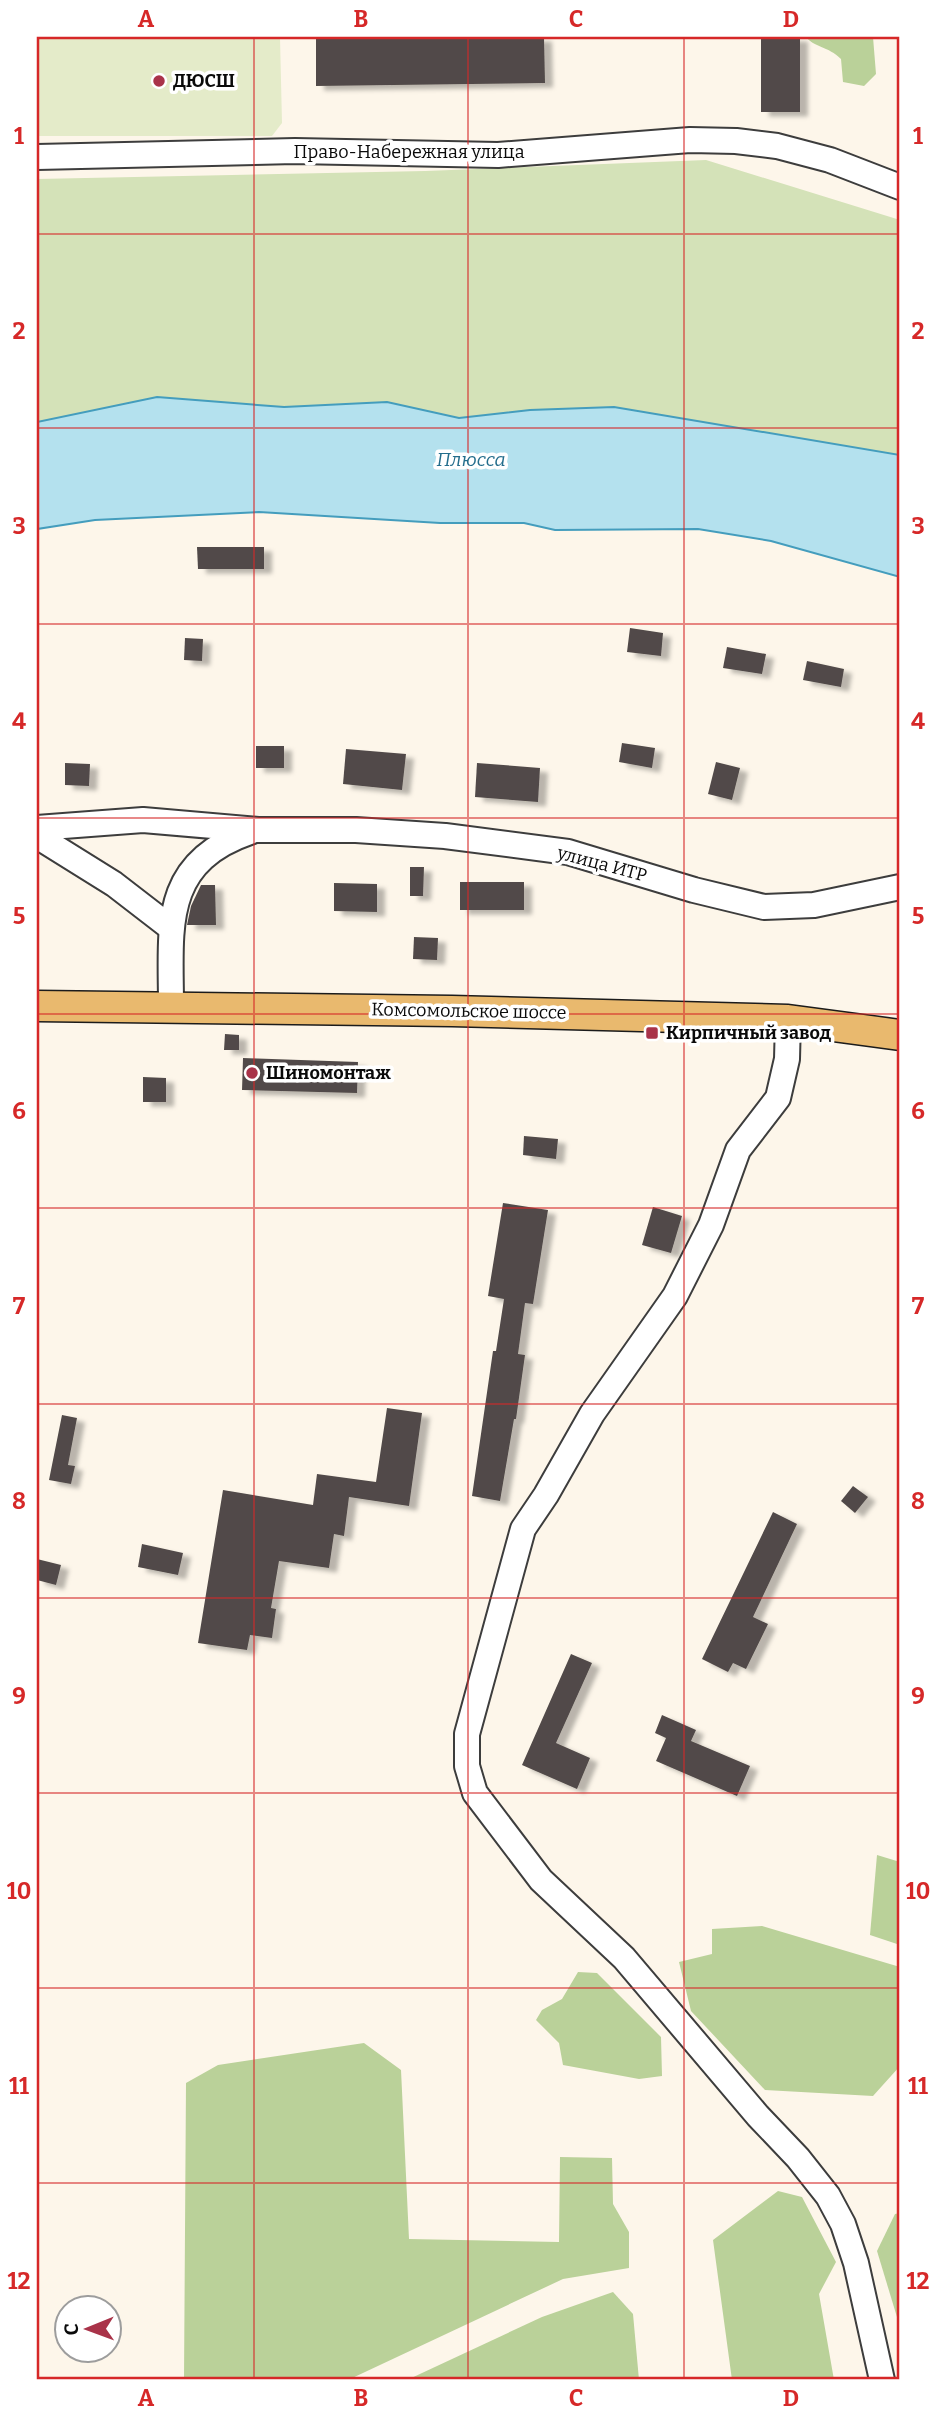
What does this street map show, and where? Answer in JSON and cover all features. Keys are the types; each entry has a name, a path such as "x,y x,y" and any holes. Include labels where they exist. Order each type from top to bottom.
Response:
{"main road":[{"name":"Комсомольское шоссе","path":"37,1006 557,1013 788,1020 900,1035"}],"street":[{"name":"Право-Набережная улица","path":"37,157 295,150 498,155 690,140 736,141 777,146 830,160 900,187"},
{"name":"улица ИТР","path":"37,828 144,820 258,830 356,830 432,835 568,852 694,890 764,907 814,905 900,887"},
{"name":"улица ИТР","path":"171,1007 171,930 176,902 184,881 201,858 227,840 258,830"},
{"path":"37,836 114,884 171,930"},
{"path":"788,1020 787,1059 778,1098 738,1150 711,1225 675,1296 592,1414 546,1495 523,1529 467,1734 467,1766 475,1793 541,1880 624,1958 828,2196 843,2224 856,2263 881,2380"}],"green space":[{"name":"ДЮСШ","path":"37,37 280,38 282,123 272,136 37,136"},
{"path":"806,37 873,37 876,74 864,86 843,82 841,59"},
{"path":"706,160 900,220 900,455 756,431 530,410 459,418 387,402 284,407 157,397 37,422 37,179 425,171"},
{"path":"877,1855 900,1862 900,1945 870,1935"},
{"path":"762,1926 900,1967 900,2066 873,2096 765,2090 691,2011 679,1962 712,1954 712,1929"},
{"path":"578,1972 597,1973 661,2037 662,2076 639,2079 563,2065 559,2043 536,2020 542,2010 562,1999"},
{"path":"364,2043 401,2070 409,2239 559,2242 560,2157 612,2158 613,2204 629,2232 629,2268 563,2279 348,2380 184,2380 186,2083 218,2065"},
{"path":"778,2191 802,2197 836,2262 819,2294 834,2380 732,2380 713,2240"},
{"path":"900,2213 900,2327 877,2251 895,2214"},
{"path":"613,2292 633,2314 639,2380 407,2380 542,2317"}],"water":[{"name":"Плюсса","path":"157,397 284,407 387,402 459,418 530,410 614,407 900,455 900,577 771,541 698,529 555,530 524,523 440,523 259,512 95,520 37,529 37,422"}],"building":[{"path":"316,37 544,37 545,83 316,86"},
{"path":"761,37 800,37 800,112 761,112"},
{"path":"197,547 264,547 264,569 198,569"},
{"path":"630,628 663,633 661,656 627,652"},
{"path":"185,638 203,639 202,661 184,660"},
{"path":"727,647 766,654 762,674 723,668"},
{"path":"807,661 844,669 841,687 803,680"},
{"path":"622,743 655,748 652,768 619,762"},
{"path":"256,746 284,746 284,768 256,768"},
{"path":"346,749 406,754 402,790 343,784"},
{"path":"716,762 740,768 732,800 708,794"},
{"path":"65,763 90,764 89,786 65,785"},
{"path":"477,763 540,768 538,802 475,797"},
{"path":"410,867 424,867 423,896 410,896"},
{"path":"460,882 524,882 524,910 460,910"},
{"path":"334,883 377,884 377,912 334,911"},
{"path":"201,885 215,885 216,925 187,925 191,906"},
{"path":"414,937 438,938 437,960 413,959"},
{"path":"225,1034 239,1035 239,1050 224,1050"},
{"path":"243,1058 358,1062 357,1093 242,1090"},
{"path":"143,1077 166,1078 166,1102 143,1102"},
{"path":"524,1136 558,1139 556,1159 523,1155"},
{"path":"503,1203 548,1210 533,1304 525,1303 518,1354 525,1355 500,1501 472,1496 493,1351 496,1351 504,1299 488,1296"},
{"path":"653,1207 682,1216 671,1253 642,1245"},
{"path":"387,1408 422,1413 409,1506 349,1497 344,1536 334,1534 329,1568 279,1561 271,1608 276,1609 272,1638 250,1635 247,1650 198,1643 223,1490 313,1505 317,1474 376,1482"},
{"path":"62,1415 77,1418 68,1465 75,1466 71,1484 49,1480"},
{"path":"853,1486 868,1497 855,1513 841,1501"},
{"path":"773,1512 797,1524 753,1617 768,1624 746,1669 733,1663 728,1672 702,1659"},
{"path":"142,1544 183,1553 178,1575 138,1567"},
{"path":"37,1559 61,1565 56,1585 37,1580"},
{"path":"571,1654 592,1663 556,1743 590,1758 577,1789 522,1765"},
{"path":"662,1715 696,1730 691,1741 750,1766 737,1796 656,1761 666,1738 655,1733"}],"place":[{"name":"ДЮСШ","path":"159,81"},
{"name":"Кирпичный завод","path":"652,1033"},
{"name":"Шиномонтаж","path":"252,1073"}]}
